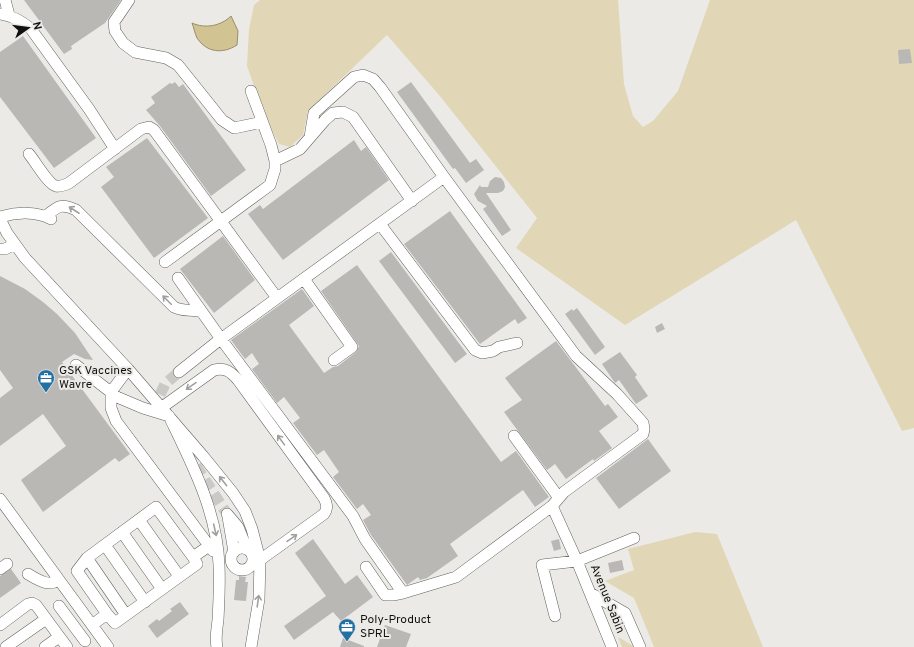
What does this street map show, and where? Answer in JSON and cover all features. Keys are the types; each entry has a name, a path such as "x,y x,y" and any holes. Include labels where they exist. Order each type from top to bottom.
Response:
{"street":[{"path":"5,0 4,15 20,20 31,29 89,109 115,149"},
{"path":"129,0 114,22 115,31 123,43 135,52 166,58 178,64 222,120 234,128 262,122"},
{"path":"310,137 314,113 354,77 363,75 373,79 576,356 617,394 643,423 644,429 643,434 564,492 552,506 456,577 403,593 385,595 366,567"},
{"path":"165,262 270,185 274,175 275,161 251,91"},
{"path":"275,161 300,150 325,120 333,113 343,112 353,117 412,200"},
{"path":"29,154 50,182 55,186 63,186 141,129 149,127 154,130 277,298"},
{"path":"179,372 221,339 444,177"},
{"path":"202,312 194,310 180,310 174,307 76,210 67,206 59,206 49,218 22,213 10,214 0,218 14,244 25,258 128,368 203,456 233,493 245,511 252,529 253,556 259,599 251,647"},
{"path":"380,224 474,350 482,353 517,343"},
{"path":"0,249 4,249 14,244"},
{"path":"178,278 217,331 221,339 352,516 365,539 403,593"},
{"path":"304,279 352,347 334,360"},
{"path":"76,365 117,397 143,408 169,416 192,463 216,534 220,589 217,647"},
{"path":"128,368 111,392 111,408 116,421 219,560"},
{"path":"161,408 214,370 220,368 226,369 232,373 245,398 324,498 327,504 327,510 324,514 253,556"},
{"path":"514,436 559,498"},
{"path":"192,463 203,456"},
{"path":"0,499 108,647"},
{"name":"Avenue Sabin","path":"552,506 577,561 612,647"},
{"path":"156,507 197,564 115,623 77,571 87,558 139,520 156,507"},
{"path":"228,514 238,528 253,556 251,565 245,569 238,569 235,567 228,514"},
{"path":"139,520 179,576"},
{"path":"122,532 162,589"},
{"path":"555,616 542,565 577,561 634,538"},
{"path":"105,544 145,602"},
{"path":"193,557 209,546"},
{"path":"219,560 233,556 240,548 253,556"},
{"path":"87,558 126,615"},
{"path":"28,574 40,581 54,583 59,580"},
{"path":"590,593 625,613 640,647"},
{"path":"6,647 71,596"},
{"path":"0,624 28,604 32,603 36,605 67,647"},
{"path":"59,606 85,641"},
{"path":"92,625 107,614"},
{"path":"45,647 59,637"}],"shaded area":[{"path":"260,0 618,0 624,84 633,116 643,127 653,121 678,91 710,0 914,0 914,428 902,431 796,220 625,325 516,248 537,218 439,95 387,35 308,111 303,135 290,147 279,144 265,117 247,66 249,29 254,5"},
{"path":"231,16 238,31 237,45 221,51 206,47 197,38 192,23 202,26 213,26 223,22"},
{"path":"695,532 717,534 763,647 654,647 634,598 605,581 634,570 628,549"},
{"path":"618,637 635,647 622,647"}],"building":[{"path":"24,0 121,0 105,23 71,46 72,49 64,54"},
{"path":"23,36 96,138 54,168 0,97 0,52"},
{"path":"910,49 912,63 899,64 898,50"},
{"path":"175,82 179,87 183,84 246,170 211,196 160,126 146,110 155,103 151,97 170,83 172,84"},
{"path":"411,82 470,163 476,159 484,170 466,183 455,168 453,169 397,92"},
{"path":"147,138 208,218 154,258 101,187 114,177 106,167"},
{"path":"354,140 361,151 366,147 389,180 283,260 248,214 260,205 263,209"},
{"path":"495,177 501,178 504,182 505,187 503,191 498,193 486,193 511,230 502,236 483,209 487,206 478,201 474,194 480,185 481,187 488,187 490,181"},
{"path":"450,211 527,318 518,324 515,319 480,344 404,244"},
{"path":"223,236 255,280 214,313 180,269"},
{"path":"391,252 467,354 455,363 379,261"},
{"path":"357,265 501,462 516,451 549,497 535,507 523,490 450,544 458,556 427,578 420,580 418,577 407,585 371,535 363,520 371,515 363,504 357,509 333,477 339,472 324,450 317,455 293,423 300,418 284,397 277,403 252,369 259,364 252,353 245,359 231,340 302,289 314,306 289,325 324,373 333,367 338,366 356,352 359,346 321,291"},
{"name":"GSK Vaccines Wavre","path":"0,276 25,289 43,302 75,333 93,360 85,359 74,354 62,362 130,454 119,462 115,458 43,512 21,480 66,446 43,414 0,446 0,398 13,388 0,370"},
{"path":"577,308 605,347 595,355 565,314 572,309 573,311"},
{"path":"662,323 665,329 657,333 655,327"},
{"path":"556,341 605,406 608,404 618,417 599,431 612,448 594,461 593,459 566,479 555,464 547,470 504,412 522,400 505,378"},
{"path":"620,352 637,375 635,377 648,396 636,404 619,380 615,383 602,364"},
{"path":"648,439 671,471 619,509 596,478"},
{"path":"313,539 345,584 357,575 373,597 341,621 333,612 294,640 284,626 326,596 295,553"},
{"path":"559,539 561,549 554,551 551,541"},
{"path":"622,560 624,570 610,573 608,563"},
{"path":"11,569 21,583 0,598 0,576"},
{"path":"239,576 246,577 245,582 248,582 246,601 234,600 236,580 239,580"},
{"path":"180,602 189,614 157,638 148,626 157,619 159,621 172,611 170,609"},
{"path":"385,625 411,634 406,647 377,647"},
{"name":"Poly-Product SPRL","path":"343,638 364,646 364,647 340,647"}],"tunnel":[{"path":"164,410 159,397 165,384 179,372"},
{"path":"196,466 227,514"}],"place":[{"name":"GSK Vaccines Wavre","path":"46,393"},
{"name":"Poly-Product SPRL","path":"347,642"}]}
